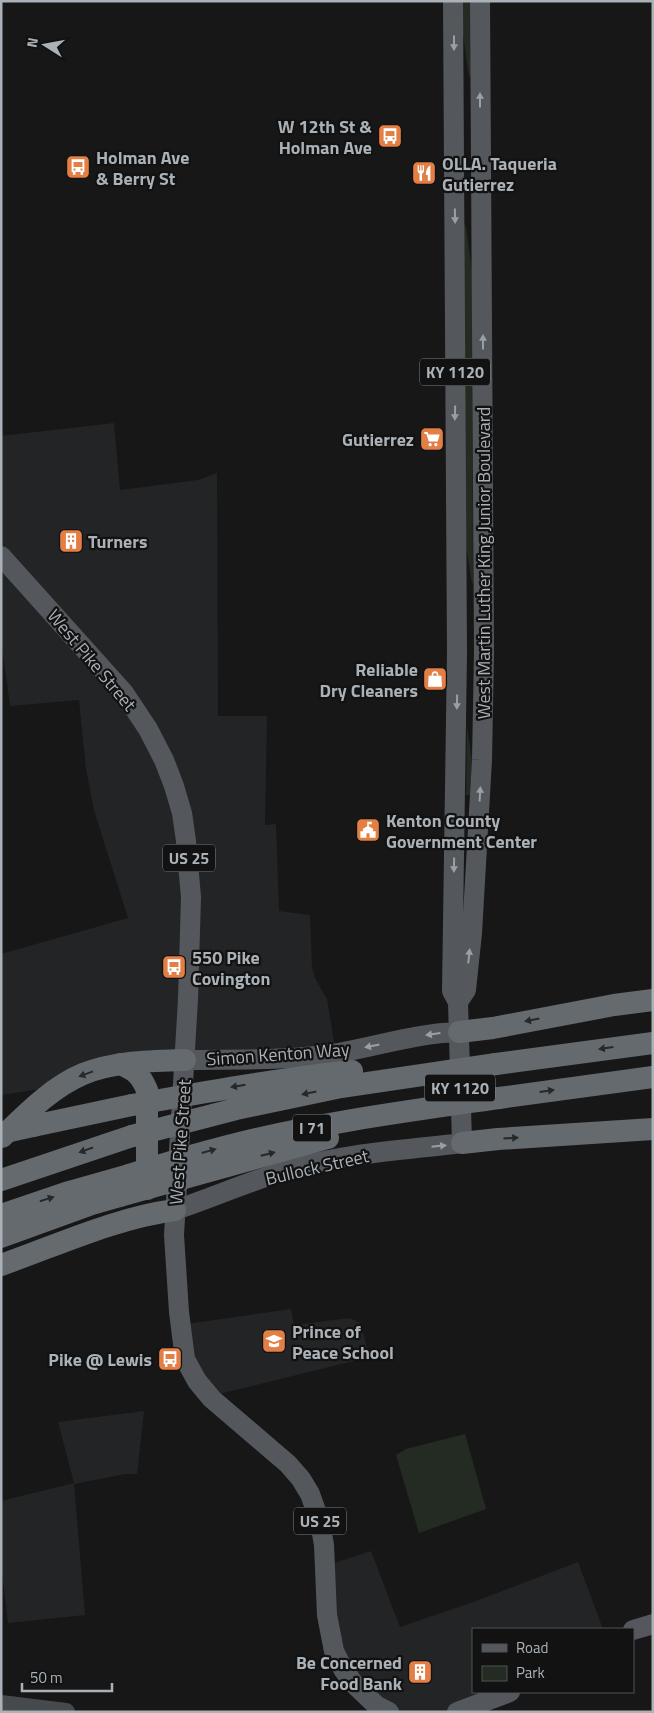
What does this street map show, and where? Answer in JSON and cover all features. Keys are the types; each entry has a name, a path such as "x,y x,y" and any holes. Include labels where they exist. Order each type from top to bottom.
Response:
{"highway":[{"path":"458,1032 493,1028 614,1005 653,1000"},
{"name":"I 71","path":"1,1180 132,1136 236,1108 341,1086 495,1060 559,1055 653,1043"},
{"path":"1,1137 61,1086 83,1074 138,1061 185,1060"},
{"path":"1,1133 132,1105 304,1076 495,1060"},
{"path":"120,1064 135,1071 142,1078 146,1090 147,1200 140,1211 124,1221"},
{"name":"I 71","path":"1,1215 69,1192 228,1146 334,1123 653,1077"},
{"path":"1,1237 92,1204 446,1106"},
{"path":"462,1143 653,1129"},
{"path":"1,1265 124,1221 176,1210"}],"main road":[{"name":"West Martin Luther King Junior Boulevard","path":"454,1 457,653 452,991 458,1002 458,1032"},
{"name":"West Martin Luther King Junior Boulevard","path":"458,1002 466,990 472,932 482,760 484,653 480,1"},
{"name":"West Pike Street","path":"1,556 10,576 124,694 148,729 164,760 174,786 182,813 191,897 185,1060 174,1235 179,1312 185,1359 196,1381 212,1399 288,1464 301,1479 310,1494 320,1522 324,1545 327,1615 334,1651 343,1669 354,1684 377,1706 389,1712"},
{"name":"Simon Kenton Way","path":"185,1060 263,1059 336,1053 433,1033 458,1032"},
{"name":"KY 1120","path":"458,1032 462,1143"},
{"name":"Bullock Street","path":"176,1210 292,1169 321,1162 358,1155 462,1143"},
{"path":"634,1630 653,1624"},
{"path":"457,1712 507,1693"}],"street":[{"path":"1,1704 66,1712"}],"shaded area":[{"path":"114,423 120,490 198,480 217,473 218,716 267,716 265,825 276,824 279,911 310,915 312,967 315,978 327,999 336,1053 138,1061 61,1086 1,1095 1,954 128,918 94,810 86,769 79,700 10,706 1,640 1,436"},
{"name":"Prince of Peace School","path":"291,1309 294,1325 350,1318 360,1323 370,1357 219,1394 212,1399 180,1325"},
{"path":"144,1411 137,1474 125,1474 74,1484 85,1615 8,1623 1,1564 1,1501 74,1483 58,1422"},
{"path":"371,1551 400,1627 476,1601 578,1562 603,1628 472,1628 472,1693 507,1693 457,1712 389,1712 343,1669 325,1566"}],"green space":[{"path":"462,1 470,1 471,73 469,77 463,34"},
{"path":"463,222 466,227 472,270 472,584 464,533"},
{"path":"467,726 472,761 470,795 466,795"},
{"path":"465,1434 486,1509 419,1533 396,1455 406,1449"}],"place":[{"name":"W 12th St & Holman Ave","path":"390,136"},
{"name":"Holman Ave & Berry St","path":"78,167"},
{"name":"OLLA. Taqueria Gutierrez","path":"424,173"},
{"name":"Gutierrez","path":"432,439"},
{"name":"Turners","path":"71,541"},
{"name":"Reliable Dry Cleaners","path":"435,679"},
{"name":"Kenton County Government Center","path":"368,830"},
{"name":"550 Pike Covington","path":"174,967"},
{"name":"Prince of Peace School","path":"274,1341"},
{"name":"Pike @ Lewis","path":"170,1359"},
{"name":"Be Concerned Food Bank","path":"420,1672"}]}
